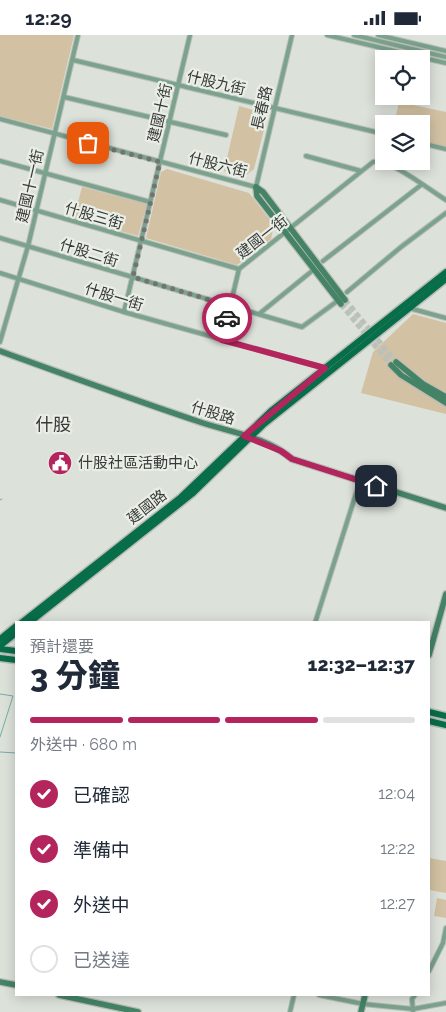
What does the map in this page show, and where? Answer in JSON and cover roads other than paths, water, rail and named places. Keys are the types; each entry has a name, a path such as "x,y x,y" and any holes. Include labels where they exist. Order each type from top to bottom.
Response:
{"main road":[{"name":"建國路","path":"24,621 192,495 247,437 325,368 446,272"},
{"name":"建國路","path":"247,437 446,279"},
{"name":"建國路","path":"32,621 105,559"},
{"path":"0,639 15,627"},
{"path":"0,648 15,634"},
{"path":"0,648 15,651"},
{"path":"0,658 15,660"},
{"path":"430,712 446,717"},
{"path":"430,721 445,725"}],"street":[{"name":"建國十一街","path":"0,342 28,246 78,35"},
{"name":"建國十街","path":"124,312 190,35"},
{"name":"長春路","path":"256,187 292,35"},
{"path":"327,35 446,63"},
{"path":"354,35 446,57"},
{"path":"378,35 446,51"},
{"name":"什股九街","path":"73,60 375,133"},
{"path":"64,97 226,135"},
{"name":"什股六街","path":"0,119 256,187"},
{"path":"430,145 446,149"},
{"path":"306,156 362,171"},
{"path":"0,161 150,202"},
{"name":"建國一街","path":"222,340 239,269 362,171 378,161 389,164 446,200"},
{"path":"322,261 421,185"},
{"path":"256,187 263,192 340,302"},
{"name":"什股三街","path":"0,200 239,269"},
{"path":"346,292 446,213"},
{"name":"什股二街","path":"0,238 302,327 340,302"},
{"path":"258,314 312,271"},
{"name":"什股一街","path":"0,273 124,312 222,340"},
{"path":"409,309 446,318"},
{"path":"222,340 325,368"},
{"name":"什股路","path":"0,351 199,422 247,437 281,451 292,459 446,509"},
{"path":"446,397 393,364 401,375 446,403"},
{"path":"316,621 360,481"},
{"path":"430,651 446,594"},
{"path":"430,969 444,944 446,928"},
{"path":"0,981 15,985"},
{"path":"64,996 138,1012"},
{"path":"290,1012 294,996"},
{"path":"324,996 363,1004 413,1010 446,1003"},
{"path":"361,1012 366,996"},
{"path":"413,1010 412,999 414,996"}],"waterway":[{"path":"0,694 13,696 0,737"},
{"path":"0,752 15,753"}],"tunnel":[{"path":"345,300 396,362"},
{"path":"341,304 391,365"}],"place":[{"name":"什股社區活動中心","path":"60,463"}],"district":[{"name":"什股","path":"53,425"}]}
